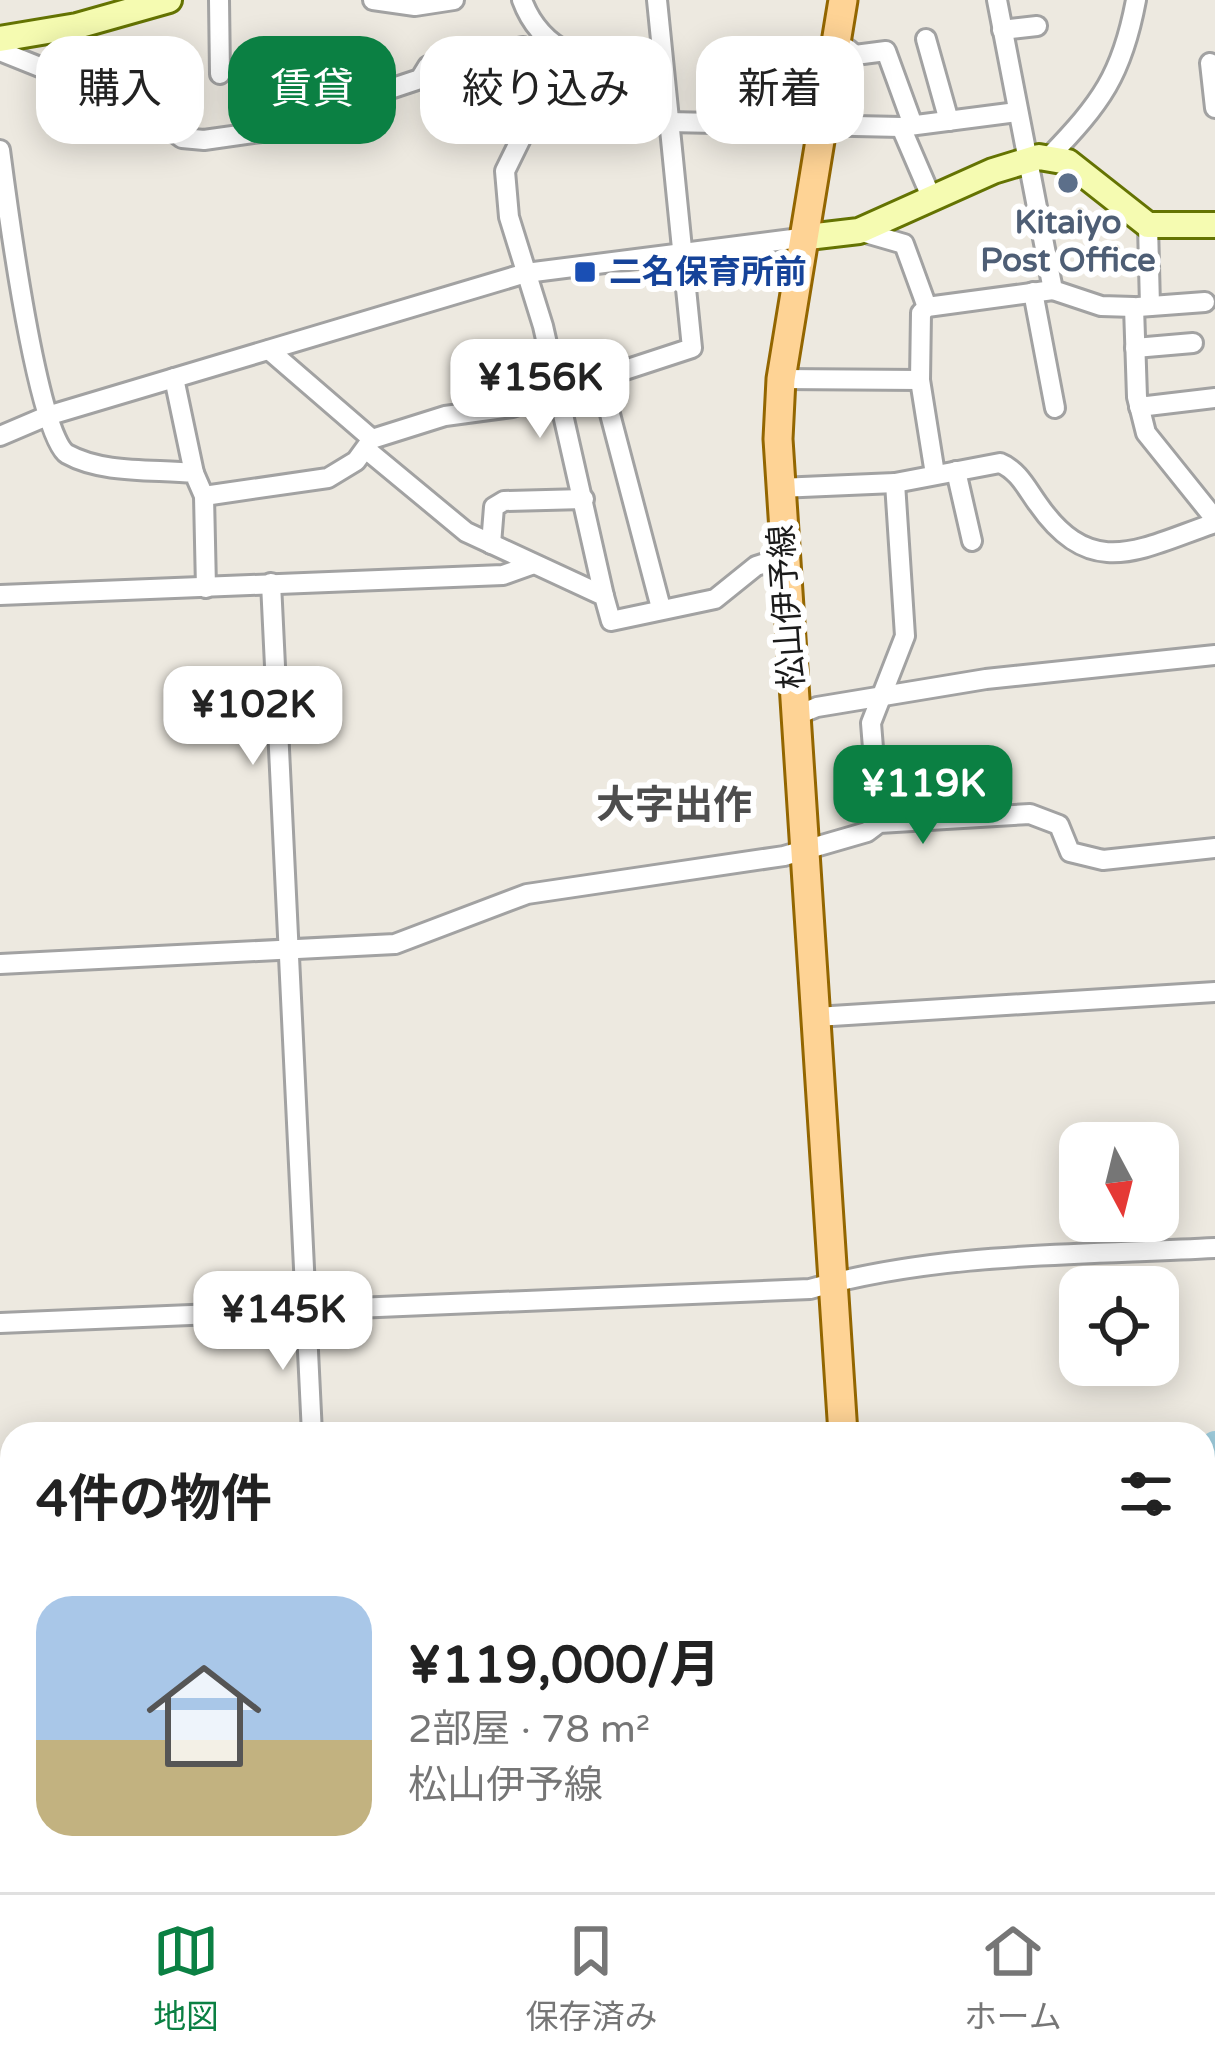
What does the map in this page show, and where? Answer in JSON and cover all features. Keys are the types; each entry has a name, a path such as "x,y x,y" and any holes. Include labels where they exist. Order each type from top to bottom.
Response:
{"main road":[{"path":"0,39 77,26 169,0"},
{"name":"松山伊予線","path":"837,36 843,0"},
{"name":"松山伊予線","path":"823,144 782,379 779,488 842,1422"},
{"path":"808,237 859,231 1038,158 1068,162 1148,225 1215,225"}],"street":[{"path":"219,0 220,74"},
{"path":"373,0 415,7 454,0"},
{"path":"521,0 531,26 544,36"},
{"path":"657,0 660,36"},
{"path":"997,0 1017,112 1038,158 1043,291 1055,408"},
{"path":"1038,158 1104,98 1126,55 1136,0"},
{"path":"527,36 531,26"},
{"path":"1002,30 1037,26"},
{"path":"926,39 949,121"},
{"path":"0,51 142,108 182,138 203,140 287,123 420,79"},
{"path":"864,54 886,51 932,199"},
{"path":"1210,62 1215,108"},
{"path":"864,124 907,126 1017,112"},
{"path":"518,144 505,171 515,245 557,390 611,621 715,599 756,566 784,557"},
{"path":"203,496 328,478 369,444 445,416 512,407 692,348 670,144"},
{"path":"0,154 46,416 62,452 88,462 194,473"},
{"path":"779,488 895,483 1000,463 1010,466 1057,532 1100,554 1125,553 1215,521 1153,444 1138,407 1135,348 1148,225"},
{"path":"859,231 904,244 927,308"},
{"path":"0,436 46,416 526,273 808,237"},
{"path":"935,474 920,380 921,314 927,308 1043,291 1101,306 1205,302"},
{"path":"1135,348 1193,343"},
{"path":"269,350 466,532 604,596"},
{"path":"600,376 661,608"},
{"path":"1028,381 1049,376"},
{"path":"174,378 203,496 206,588"},
{"path":"782,379 920,380"},
{"path":"1138,407 1215,398"},
{"path":"956,471 972,541"},
{"path":"879,823 871,723 886,696 905,636 895,483"},
{"path":"491,544 494,507 504,501 584,499"},
{"path":"0,595 503,575 531,565"},
{"path":"271,583 312,1422"},
{"path":"795,716 986,679 1215,655"},
{"path":"0,964 395,944 527,894 805,849 867,832 879,823 1030,814 1048,818 1070,852 1103,860 1215,848"},
{"path":"816,1017 1215,992"},
{"path":"0,1323 810,1289 972,1263 1215,1248"}],"place":[{"name":"Kitaiyo Post Office","path":"1068,183"},
{"name":"二名保育所前","path":"585,272"}],"district":[{"name":"大字出作","path":"674,805"}]}
